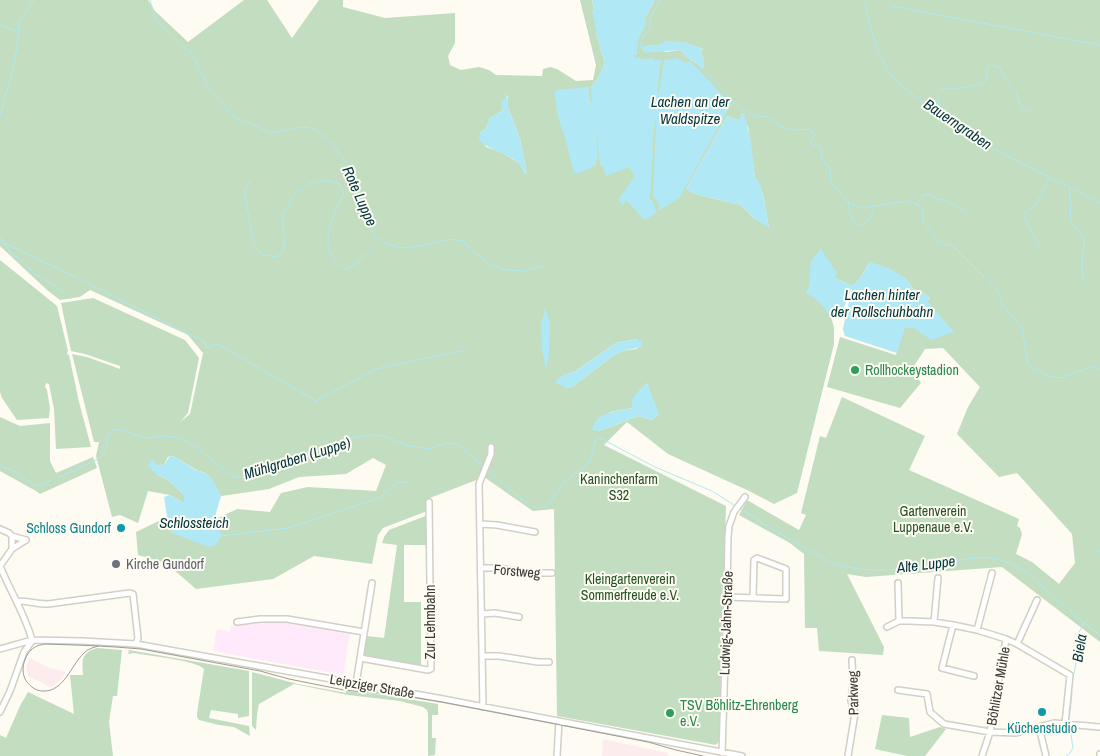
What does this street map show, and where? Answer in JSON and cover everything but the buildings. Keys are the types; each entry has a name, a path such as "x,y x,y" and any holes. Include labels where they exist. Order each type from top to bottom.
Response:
{"street":[{"name":"Forstweg","path":"483,706 478,484 491,454 491,447"},
{"name":"Ludwig-Jahn-Straße","path":"722,753 729,526 734,512 745,497"},
{"name":"Zur Lehmbahn","path":"360,658 431,670 429,502"},
{"path":"480,524 535,532"},
{"path":"0,528 12,536 26,540 12,549 0,569 17,601 32,640 22,658 0,712"},
{"path":"12,536 12,549"},
{"path":"727,597 753,598 786,599 786,569 757,558 754,560 753,598"},
{"name":"Forstweg","path":"481,568 498,568 531,574 552,573"},
{"path":"976,630 992,573"},
{"path":"934,622 938,578"},
{"path":"356,684 372,582"},
{"path":"898,583 899,621"},
{"path":"17,601 48,604 130,592 133,594 138,638 136,644"},
{"path":"1017,644 1037,600"},
{"path":"482,614 495,613 519,617"},
{"path":"237,622 260,619 287,619 364,632"},
{"path":"887,627 899,621 953,624 1017,644 1070,675 1065,724"},
{"path":"953,624 942,668 974,676"},
{"name":"Böhlitzer Mühle","path":"982,756 990,732 1006,639"},
{"name":"Leipziger Straße","path":"0,650 32,640 136,644 483,706 742,756"},
{"path":"482,656 499,656 549,662"},
{"name":"Parkweg","path":"848,756 854,713 851,701 853,683 852,660"},
{"path":"898,690 927,694 930,712 944,724 990,732 1016,733 1054,723 1100,727"},
{"path":"557,756 559,721"},
{"path":"1039,727 1046,756"}],"shaded area":[{"path":"267,621 350,632 343,675 213,651 217,629 230,632 231,625 235,626 236,623"},
{"path":"29,658 50,668 66,672 59,682 50,687 28,676 26,668"},
{"path":"603,739 668,753 668,756 602,756"}],"green space":[{"path":"0,0 148,0 155,11 188,42 244,0 267,0 292,38 319,0 343,0 343,7 385,18 455,13 455,43 448,56 450,65 461,70 479,67 489,70 496,75 542,76 543,69 550,67 557,69 576,81 593,80 596,65 580,0 592,0 597,37 605,63 597,80 591,87 648,149 658,96 629,58 655,0 1100,0 1100,642 1002,567 866,577 847,574 884,647 883,655 819,651 817,628 805,628 804,554 790,543 739,515 747,500 799,530 806,515 801,513 820,436 826,438 842,397 925,436 909,470 1019,519 1017,526 1022,534 1016,554 1032,562 1059,584 1075,563 1072,534 1017,473 999,477 957,434 968,407 980,387 943,348 925,349 912,369 921,383 900,408 827,387 840,337 896,355 904,328 901,322 845,336 843,328 927,301 930,298 924,293 913,289 906,279 870,262 859,280 852,286 835,278 821,249 811,262 811,277 820,276 834,328 834,344 797,493 774,504 668,454 627,422 604,445 726,506 720,740 716,745 557,716 554,509 533,511 484,477 430,498 427,511 383,528 378,535 372,564 314,556 273,579 196,589 166,563 138,555 136,532 167,517 172,533 214,520 237,509 270,512 281,493 308,487 376,491 386,465 373,458 346,474 299,477 269,489 221,496 212,480 206,474 170,456 163,466 158,465 157,475 167,479 184,495 184,503 170,495 148,491 138,523 120,515 112,517 96,456 99,442 94,442 72,354 87,357 120,369 120,366 71,351 61,303 93,298 185,340 199,358 188,413 180,422 190,414 203,353 188,335 90,290 80,297 60,300 0,246","holes":["669,42 683,42 703,49 700,52 704,59 703,69 680,50 666,52 647,46","508,96 507,105 520,139 527,174 525,174 519,163 501,152 486,147 480,133 486,128 490,118 502,111","727,116 738,120 748,126 755,178 761,187 769,227 754,218 741,205 696,194 686,189","637,339 637,349 626,350 614,355 572,387 567,388 564,386 563,375 574,372 616,343","647,383 658,415 652,420 638,416 598,431 610,412 632,408"]},
{"path":"0,260 57,306 68,351 67,354 69,355 91,447 56,449 54,409 49,384 46,383 45,387 50,409 49,418 17,420 2,398 0,392"},
{"path":"0,417 20,426 50,423 50,461 56,473 93,457 97,468 40,494 0,471"},
{"path":"428,515 428,545 404,545 404,602 421,602 421,667 363,655 367,636 384,638 397,545 382,543 384,537 389,530"},
{"path":"97,648 122,650 117,696 113,696 109,722 113,756 0,756 0,735 6,738 28,692 74,714 70,675 83,675 85,655"},
{"path":"129,650 249,671 249,716 238,718 238,714 211,710 209,718 249,726 250,736 234,727 199,720 197,713 204,669 192,663 182,661 134,653 128,654"},
{"path":"252,672 298,684 346,693 346,691 384,695 438,704 438,715 432,715 432,738 436,738 435,755 428,756 428,714 427,710 423,707 400,701 348,695 294,684 259,704 256,730 252,726"},
{"path":"882,715 909,718 910,737 940,727 946,729 925,756 907,756 875,749"}],"water":[{"name":"Lachen an der Waldspitze","path":"592,0 655,0 648,12 645,20 646,24 639,38 637,55 633,55 635,58 661,60 657,94 659,93 664,60 677,58 686,63 690,61 731,104 680,197 659,211 658,202 653,197 655,120 650,199 654,203 656,213 645,220 626,200 623,205 618,200 635,176 629,167 606,176 603,166 600,165 596,135 598,159 596,160 596,166 592,166 579,173 574,173 559,119 554,93 557,90 589,87 590,103 592,102 591,87 597,80 605,63 597,37"},
{"path":"666,41 683,42 703,49 700,52 704,60 703,69 680,50 645,53 643,51 644,46 658,45"},
{"path":"504,92 506,93 507,105 520,139 527,174 513,159 487,146 479,139 480,133 486,128 490,118 502,111 501,104 506,97"},
{"path":"742,113 744,113 751,142 755,178 760,183 769,228 754,218 741,205 696,194 686,189 727,116 738,120"},
{"name":"Lachen hinter der Rollschuhbahn","path":"821,249 837,273 835,278 852,286 859,280 870,262 889,268 906,279 913,289 930,297 927,301 954,332 931,340 914,328 905,328 897,353 845,336 843,328 852,289 843,310 831,318 814,298 806,293 812,261"},
{"path":"545,308 550,323 549,354 546,370 542,348 541,325"},
{"path":"637,339 642,341 642,347 626,350 614,355 572,387 567,388 556,384 556,381 563,375 574,372 616,343"},
{"path":"647,383 659,414 652,420 638,416 608,428 598,431 592,430 594,424 602,416 632,408 632,399"},
{"name":"Schlossteich","path":"170,456 209,476 221,496 214,520 222,536 215,545 208,547 172,533 164,497 170,495 184,503 184,495 167,479 157,475 148,466 152,459 158,465 163,466"}],"waterway":[{"path":"0,115 13,70 19,22 34,0"},
{"name":"Rote Luppe","path":"150,0 156,20 192,54 211,92 235,117 272,133 301,127 310,128 319,132 332,143 354,174 369,223 375,235 386,244 402,248 452,239 463,241 490,264 505,270 524,271 543,266"},
{"path":"643,48 640,46 642,39 650,28 650,19 660,0"},
{"name":"Bauerngraben","path":"865,0 877,48 887,69 897,82 936,112 990,147 1100,203"},
{"path":"891,6 1100,45"},
{"path":"0,25 17,31"},
{"path":"941,115 938,90 968,86 986,81 988,66 993,65 1000,68 1004,78 1013,89"},
{"path":"703,68 741,110 757,116 768,117 785,128 794,130 809,129 814,134 810,143 820,147 823,161 830,168 831,182 848,202 861,208 906,201 917,204 923,209 923,222 940,242 954,247 984,277"},
{"path":"1016,93 1022,108 1032,113"},
{"path":"1039,246 1023,215 1036,205 1049,179"},
{"path":"250,181 244,191 254,244 262,254 276,257 283,251 285,241 283,215 293,197 308,184 327,180 339,184 344,194 332,219 328,237 328,246 331,254 345,269 353,266 372,249"},
{"path":"1069,187 1071,221 1084,242 1082,275 1085,282"},
{"path":"917,204 922,195 927,194 939,200 945,200 966,212"},
{"path":"848,202 853,220 857,226 868,221 873,210"},
{"path":"0,237 12,254 31,271 67,294"},
{"path":"4,243 77,278"},
{"path":"988,280 999,292 1002,304 1022,328 1028,365 1049,376 1061,378 1094,366 1100,370"},
{"path":"83,281 205,342 205,348 218,344 316,401 376,369 466,350"},
{"name":"Mühlgraben (Luppe)","path":"58,478 100,458 104,454 109,434 114,430 123,430 144,438 176,437 195,446 232,476 244,478 292,457 350,438 373,435 385,436 409,446 428,449 446,443 457,444 484,467"},
{"name":"Mühlgraben (Luppe)","path":"487,470 520,498 534,507 540,508 549,504 563,483 590,461 595,442 598,439 602,439 655,467 712,491 734,505"},
{"name":"Mühlgraben (Luppe)","path":"0,466 12,470 34,485 38,486 51,480"},
{"path":"222,536 288,528 380,498 397,482 408,482"},
{"name":"Alte Luppe","path":"741,509 820,557 852,568 868,570 902,569 985,557 997,559 1026,572 1100,635"},
{"path":"1093,549 1100,551"},
{"name":"Biela","path":"1074,674 1080,650 1079,632 1084,623"},
{"name":"Biela","path":"1069,720 1072,694"},
{"name":"Biela","path":"1066,756 1073,748 1070,728"}],"tram line":[{"path":"98,646 96,647 94,647 84,653 62,683 50,690 36,689 30,686 25,678 23,666 26,657 28,653 41,645 81,645 105,646 141,649 260,671 344,690 385,693 442,702 648,742 703,756"}],"place":[{"name":"Rollhockeystadion","path":"855,370"},
{"name":"Schloss Gundorf","path":"121,528"},
{"name":"Kirche Gundorf","path":"116,564"},
{"name":"Küchenstudio","path":"1042,712"},
{"name":"TSV Böhlitz-Ehrenberg e.V.","path":"670,713"}],"park label":[{"name":"Kaninchenfarm S32","path":"619,488"},
{"name":"Gartenverein Luppenaue e.V.","path":"933,520"},
{"name":"Kleingartenverein Sommerfreude e.V.","path":"630,588"}]}
